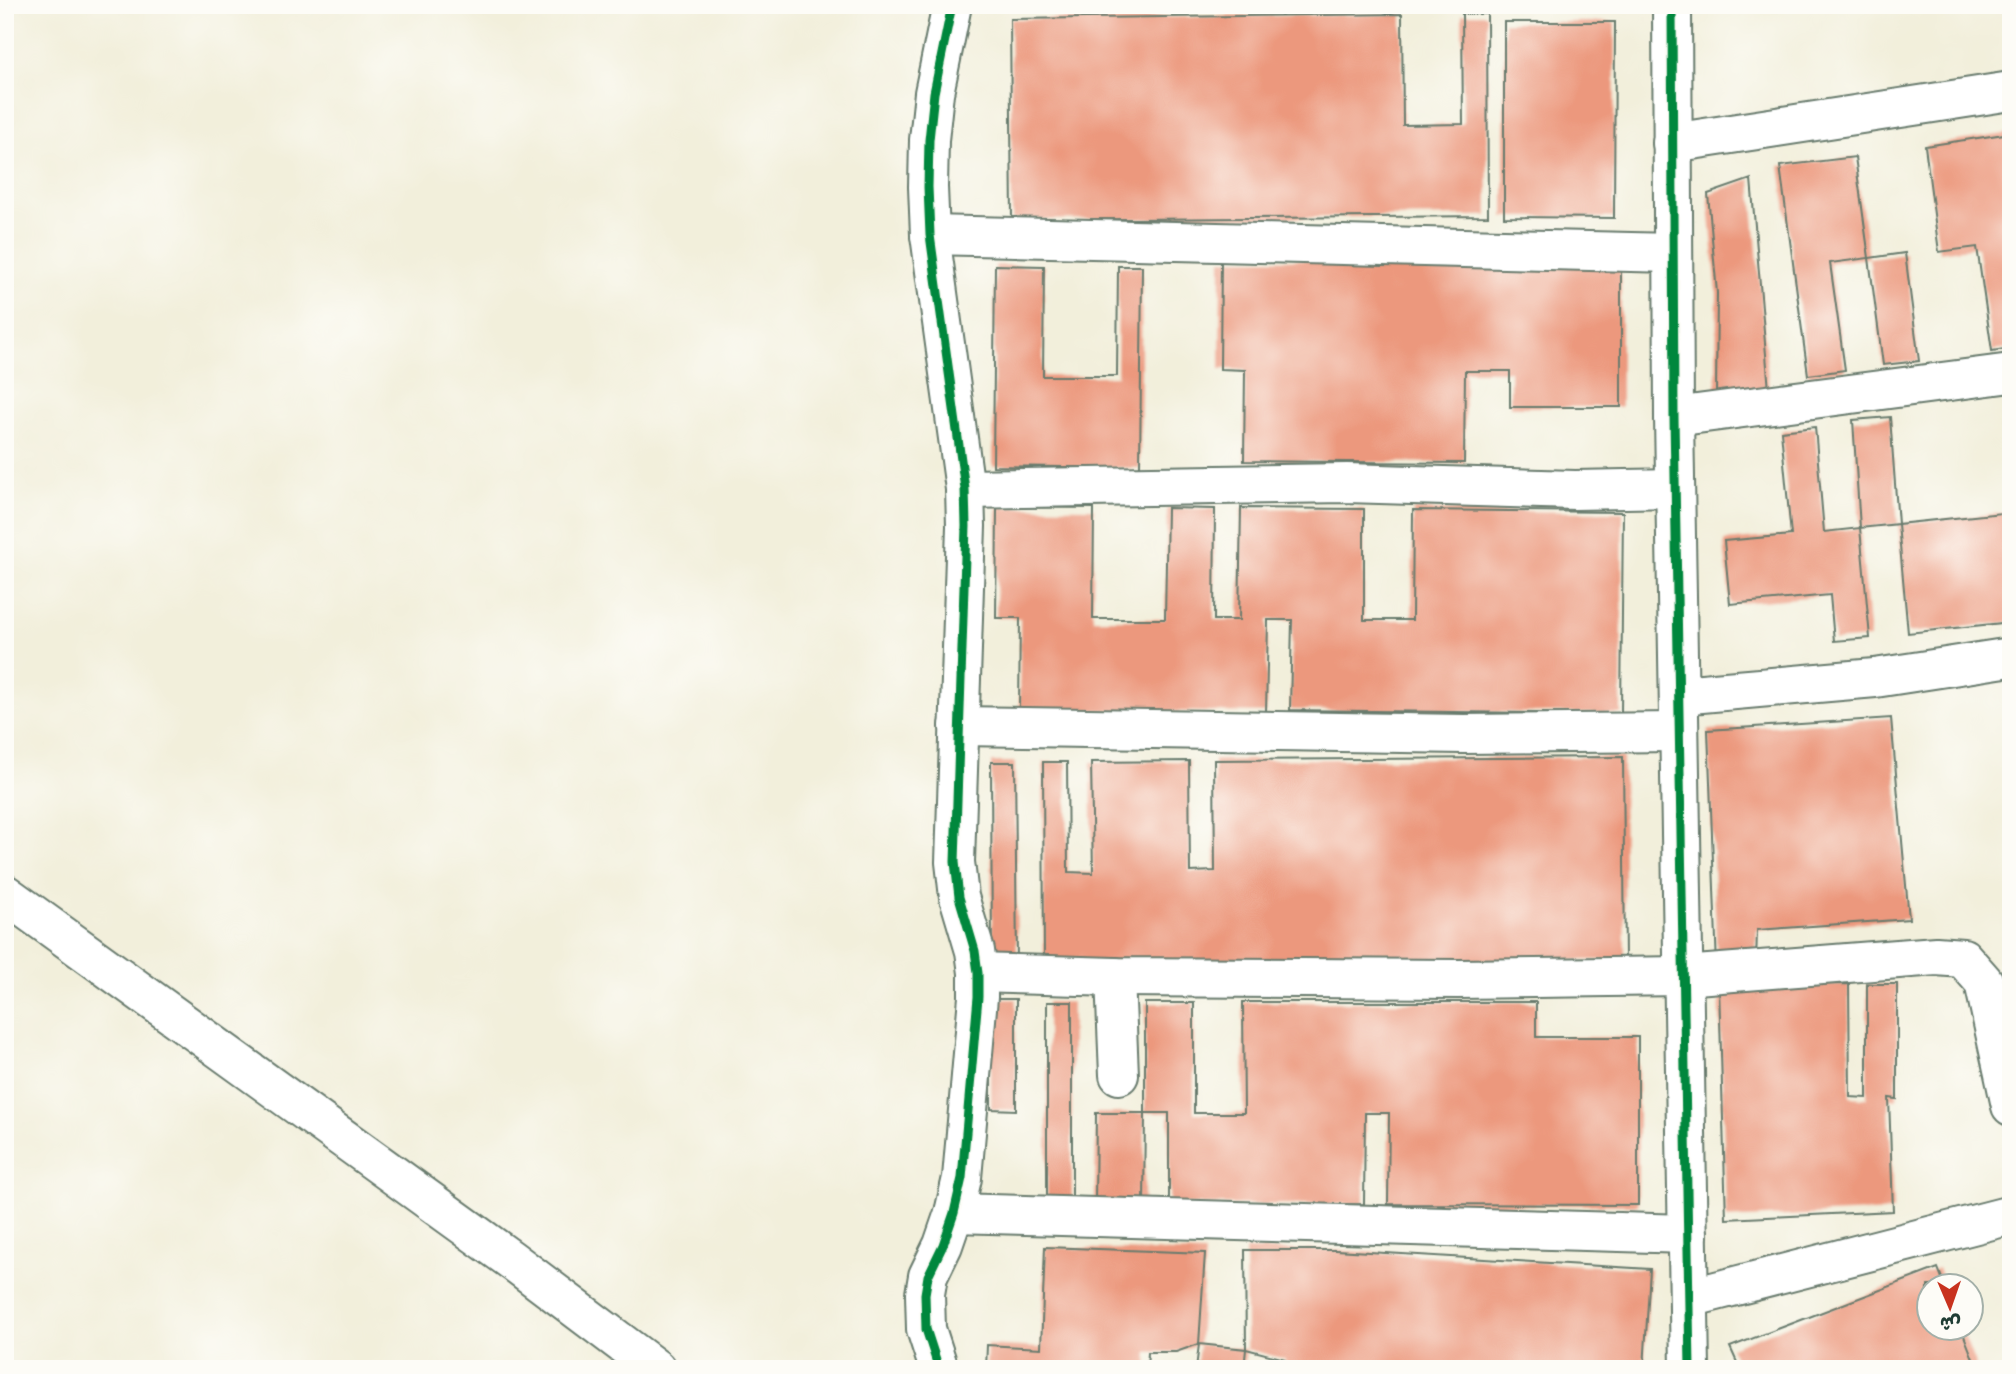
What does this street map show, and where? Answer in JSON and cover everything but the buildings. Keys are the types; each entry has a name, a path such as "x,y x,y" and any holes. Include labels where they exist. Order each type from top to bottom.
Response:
{"street":[{"path":"939,1369 926,1329 925,1294 928,1276 954,1213 962,1178 978,996 978,973 956,880 965,489 930,235 928,187 934,93 952,5"},
{"path":"1672,5 1674,417 1690,1369"},
{"path":"1672,143 2011,91"},
{"path":"930,235 1673,253"},
{"path":"1674,417 2011,373"},
{"path":"965,489 1348,483 1575,490 1675,488"},
{"path":"959,726 1464,734 1679,713 2011,657"},
{"path":"5,894 499,1251 656,1369"},
{"path":"978,973 1115,977 1458,979 1683,976 1936,956 1963,958 1984,982 2011,1106"},
{"path":"1115,977 1119,1075"},
{"path":"954,1213 1688,1234"},
{"path":"1689,1298 2011,1215"}],"cycle path":[{"path":"939,1369 926,1329 925,1294 928,1276 954,1213 962,1178 978,997 975,951 959,897 955,862 965,489 930,235 928,187 934,93 952,5"},
{"path":"1672,5 1674,417 1690,1369"}]}
